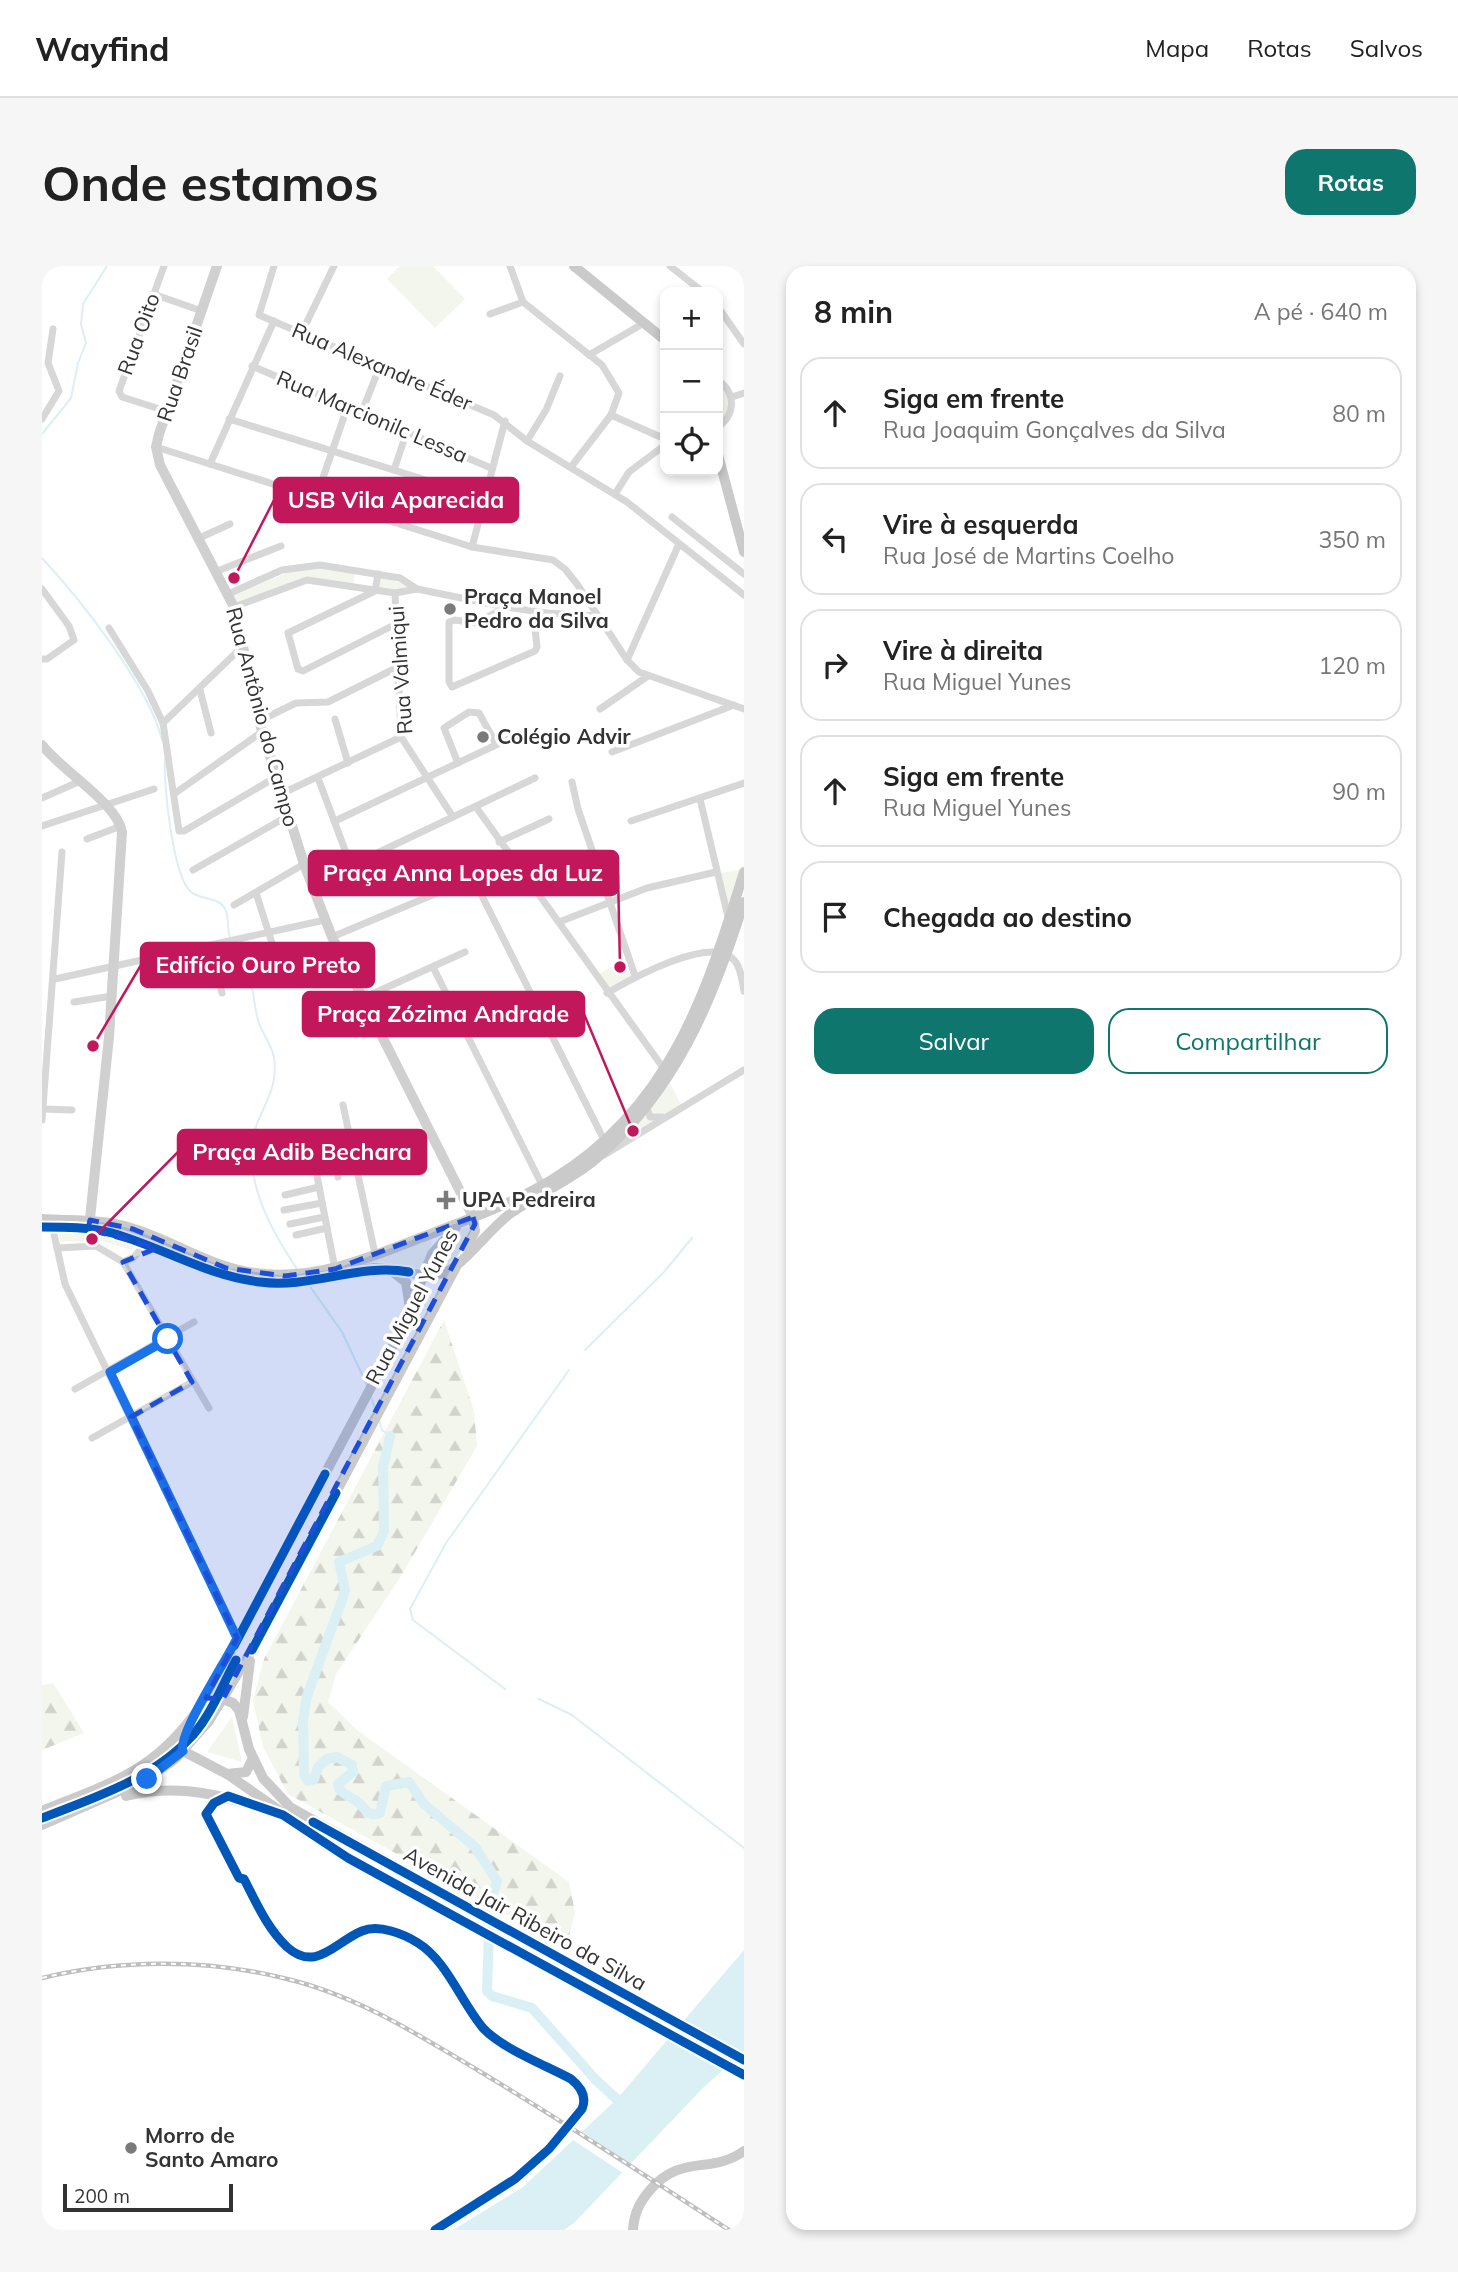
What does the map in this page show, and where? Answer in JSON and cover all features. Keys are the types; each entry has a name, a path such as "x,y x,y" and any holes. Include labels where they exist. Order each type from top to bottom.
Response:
{"main road":[{"path":"574,266 660,336"},
{"path":"723,474 744,552"},
{"path":"89,1225 219,1274 259,1282 315,1282 368,1269 439,1274 456,1267 492,1227 595,1160 647,1108 677,1067 692,1038 723,952 744,872"},
{"path":"47,1223 134,1229 210,1263 245,1272 296,1275 335,1269 473,1217 542,1185 604,1140 664,1069 692,1022 744,902"},
{"name":"Rua Miguel Yunes","path":"42,1825 147,1779 183,1751 209,1721 252,1650 473,1237 473,1217"},
{"name":"Rua Miguel Yunes","path":"42,1811 139,1770 187,1726 206,1698 411,1312 439,1243 451,1230 473,1217"},
{"path":"387,1269 406,1282 411,1312"},
{"path":"348,1470 354,1448 366,1422 357,1413"},
{"path":"243,1724 245,1682 252,1650"},
{"path":"206,1698 223,1699"},
{"name":"Avenida Jair Ribeiro da Silva","path":"223,1699 239,1710 253,1758 276,1794 300,1814 744,2060"},
{"path":"183,1751 181,1742 187,1726"},
{"name":"Avenida Jair Ribeiro da Silva","path":"183,1751 227,1774 283,1815 348,1857 744,2075"},
{"path":"227,1774 246,1772 253,1758"},
{"path":"94,1804 163,1788 189,1789 228,1796 283,1815"},
{"path":"633,2230 641,2200 666,2174 685,2166 732,2158 744,2151"}],"street":[{"name":"Rua Oito","path":"163,266 119,391 122,397 166,411"},
{"name":"Rua Brasil","path":"156,447 216,266"},
{"name":"Rua Alexandre Éder","path":"274,266 259,315 505,421 527,441 615,494 744,595"},
{"path":"302,332 334,266"},
{"path":"510,266 523,302 603,365 617,385 618,400 611,415 570,467"},
{"path":"670,266 697,287"},
{"path":"153,294 202,311"},
{"path":"490,314 523,302"},
{"path":"723,314 744,344"},
{"path":"210,464 274,321"},
{"path":"589,355 644,323"},
{"path":"42,419 59,391 45,362 53,329"},
{"name":"Rua Marcionilc Lessa","path":"253,366 406,434 491,468"},
{"path":"361,414 380,366"},
{"path":"527,441 546,410 559,376"},
{"path":"723,386 732,397 730,412 723,421"},
{"path":"732,397 744,393"},
{"path":"316,498 347,408"},
{"path":"611,415 660,437"},
{"path":"229,419 484,498"},
{"path":"472,547 505,421"},
{"path":"394,470 406,434"},
{"path":"156,447 472,547 542,558 560,564 627,660 639,672 744,709"},
{"name":"Rua Antônio do Campo","path":"156,447 170,488 234,607 259,721 288,816 325,920 361,999 473,1217"},
{"path":"615,494 629,472 660,449"},
{"path":"672,517 744,574"},
{"path":"197,539 230,524"},
{"path":"627,660 679,544"},
{"path":"215,572 281,546"},
{"path":"228,594 296,566 320,565 400,578 417,589 533,612 598,616"},
{"path":"358,589 360,572"},
{"path":"375,591 378,574"},
{"path":"234,607 307,580 395,593 417,589"},
{"path":"42,589 74,636 72,644 42,659"},
{"path":"375,591 288,633 298,669 303,671 396,624"},
{"name":"Rua Valmiqui","path":"395,593 401,737 429,776 453,817"},
{"path":"506,607 476,623 451,620 447,629 449,682 456,687 535,651 533,612"},
{"path":"109,628 148,691 163,723 178,829 181,832 276,777"},
{"path":"163,723 243,646"},
{"path":"259,721 296,703 328,702 398,667"},
{"path":"600,709 648,676"},
{"path":"200,690 211,733"},
{"path":"612,752 734,705"},
{"path":"458,763 444,728 469,712 479,713 496,744"},
{"path":"335,719 348,763"},
{"path":"174,794 263,731"},
{"path":"335,821 517,735"},
{"path":"281,794 401,737"},
{"path":"42,745 103,803 121,827 112,996 89,1225"},
{"path":"318,778 351,866"},
{"path":"313,884 535,778"},
{"path":"42,798 78,782"},
{"path":"572,782 608,902 635,976"},
{"path":"631,821 744,783"},
{"path":"42,826 103,803 153,789"},
{"path":"700,799 729,921"},
{"path":"476,807 664,1069"},
{"path":"194,870 288,816"},
{"path":"499,842 549,819"},
{"path":"87,839 121,827"},
{"path":"42,1120 46,1039 55,979 62,852"},
{"path":"234,905 304,864"},
{"path":"527,878 557,867"},
{"path":"559,922 647,888 716,872"},
{"path":"332,937 470,877 474,879 604,1140"},
{"path":"257,893 280,968"},
{"path":"55,979 325,920"},
{"path":"210,946 222,993"},
{"path":"361,999 465,952"},
{"path":"607,993 635,976 675,961 723,952 738,965 744,991"},
{"path":"433,967 542,1185"},
{"path":"74,1002 112,996"},
{"path":"374,1025 405,1010"},
{"path":"595,1160 744,1070"},
{"path":"343,1105 375,1254"},
{"path":"647,1108 654,1119 673,1114"},
{"path":"43,1109 72,1110"},
{"path":"338,1177 337,1169 356,1163"},
{"path":"317,1176 335,1269"},
{"path":"285,1195 318,1187"},
{"path":"284,1210 322,1203"},
{"path":"290,1224 324,1216"},
{"path":"47,1223 57,1248 65,1284 237,1638"},
{"path":"296,1235 327,1228"},
{"path":"123,1262 134,1257 145,1244"},
{"path":"57,1248 103,1248 123,1262 209,1408"},
{"path":"75,1389 110,1372 194,1322"},
{"path":"92,1438 192,1382"}],"highlighted area":[{"path":"473,1217 475,1224 223,1699 206,1698 237,1638 131,1417 192,1382 123,1262 157,1248 88,1229 90,1220 133,1229 226,1268 285,1276 335,1269"}],"green space":[{"path":"400,266 433,266 465,299 435,328 387,279"},
{"path":"723,390 729,398 728,411 723,418"},
{"path":"317,567 355,572 353,585 305,578 234,604 231,595 297,569"},
{"path":"380,577 409,585 406,592 378,589"},
{"path":"741,870 728,912 720,873"},
{"path":"625,959 631,978 609,988 599,974"},
{"path":"670,1083 681,1105 608,1151"},
{"path":"466,1227 470,1232 463,1250 440,1270 432,1269 435,1256 443,1243"},
{"path":"59,1230 88,1232 136,1244 131,1250 103,1241 60,1241"},
{"path":"429,1238 432,1243 420,1269 382,1262 363,1264"},
{"path":"444,1320 474,1411 477,1446 401,1576 336,1674 328,1702 357,1730 569,1882 575,1913 566,1947 288,1794 263,1747 253,1700 264,1659"},
{"path":"53,1683 84,1733 42,1750 42,1685"},
{"path":"232,1717 242,1762 207,1752"}],"shaded area":[{"path":"744,1950 744,2051 703,2088 575,2222 564,2230 453,2230 523,2187 617,2099"}],"pier":[{"path":"579,2130 634,2166 626,2175 570,2138"}],"waterway":[{"path":"42,434 71,398 78,363 86,343 81,324 83,304 107,266"},
{"path":"42,558 93,619 128,669 155,718 162,740"},
{"path":"165,759 170,828 184,882 194,894 214,900 223,906 227,914 230,937"},
{"path":"231,943 249,977 259,1023 274,1058 273,1085 252,1143 255,1181 268,1218 297,1269"},
{"path":"585,1350 664,1272 692,1238"},
{"path":"309,1285 342,1332 367,1385"},
{"path":"505,1689 413,1620 410,1609 446,1543 569,1370"},
{"path":"371,1397 375,1409"},
{"path":"379,1420 382,1430 390,1436"},
{"path":"390,1436 383,1467 384,1531 377,1546 339,1562 345,1590 307,1696 303,1720 304,1774 308,1781 314,1779 318,1767 327,1759 337,1757 352,1765 353,1772 338,1784 340,1790 359,1802 371,1814 380,1813 386,1786 409,1782 424,1804 475,1847 497,1881 490,1903 487,1991 492,1996 532,2008 595,2079 625,2107"},
{"path":"539,1699 572,1715 744,1848"}],"railway":[{"path":"42,1978 102,1967 193,1965 254,1972 335,1994 384,2017 456,2057 729,2230"}],"cycle path":[{"path":"42,1227 86,1228 112,1233 203,1268 260,1282 298,1282 371,1271 409,1272"},
{"path":"234,1646 325,1474"},
{"path":"252,1650 336,1493"},
{"path":"42,1818 123,1785 160,1764 193,1735 217,1698 236,1660"},
{"path":"435,2230 515,2179 549,2149 582,2109 582,2092 571,2079 512,2049 483,2028 437,1960 406,1936 383,1929 369,1929 325,1953 307,1957 287,1947 268,1923 244,1879 239,1878 206,1814 214,1803 228,1796 283,1815 348,1858 744,2075"},
{"path":"313,1822 744,2060"}],"place":[{"name":"USB Vila Aparecida","path":"234,578"},
{"name":"Praça Manoel Pedro da Silva","path":"450,609"},
{"name":"Colégio Advir","path":"483,737"},
{"name":"Praça Anna Lopes da Luz","path":"620,967"},
{"name":"Edifício Ouro Preto","path":"93,1046"},
{"name":"Praça Zózima Andrade","path":"633,1131"},
{"name":"UPA Pedreira","path":"446,1200"},
{"name":"Praça Adib Bechara","path":"92,1239"},
{"name":"Morro de Santo Amaro","path":"131,2148"}],"route":[{"path":"147,1779 183,1751 181,1742 187,1726 206,1698 237,1638 110,1372 168,1339"}]}
